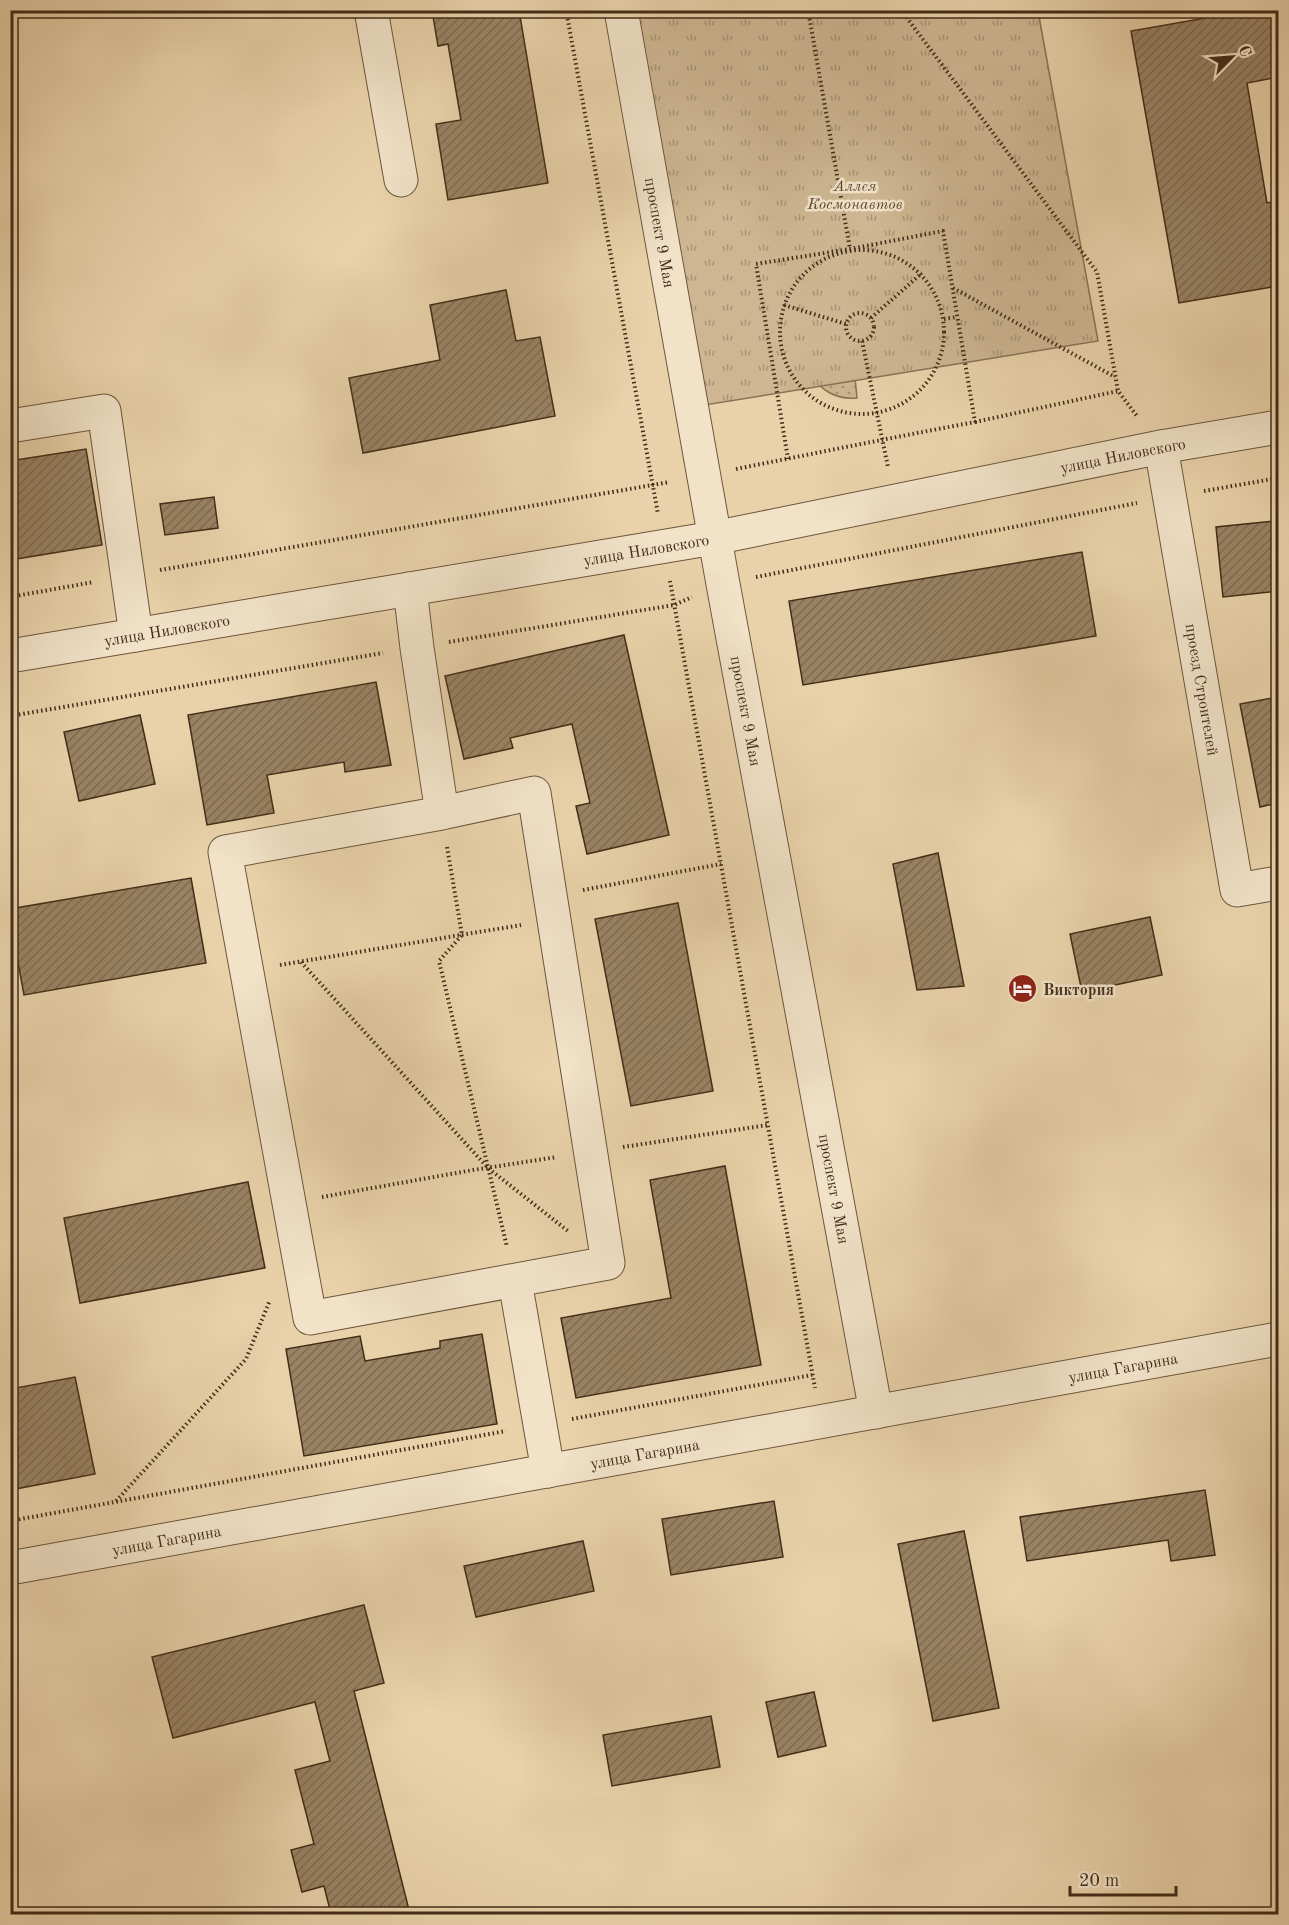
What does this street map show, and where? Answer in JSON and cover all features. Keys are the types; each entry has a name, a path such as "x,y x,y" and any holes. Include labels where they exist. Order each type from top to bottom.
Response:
{"street":[{"path":"371,10 401,180"},
{"name":"проспект 9 Мая","path":"621,10 714,538 876,1412"},
{"path":"10,426 104,411 136,635"},
{"name":"улица Ниловского","path":"10,656 714,538 1161,447 1278,427"},
{"name":"проезд Строителей","path":"1161,447 1237,890 1278,883"},
{"path":"410,589 442,813"},
{"path":"534,793 608,1263 310,1318 225,852 442,813 534,793"},
{"path":"515,1281 548,1471"},
{"name":"улица Гагарина","path":"10,1568 1278,1339"}],"path":[{"path":"566,10 821,1422"},
{"path":"808,10 850,249"},
{"path":"901,10 1097,272 1118,392 1161,447"},
{"path":"788,459 756,264 943,231 975,422"},
{"path":"850,249 884,252 901,258 922,273 936,294 944,319 944,344 937,369 922,389 902,405 878,413 849,414 822,404 800,386 785,362 779,333 784,305 794,285 809,268 828,256 850,249"},
{"path":"871,318 922,273"},
{"path":"952,288 1116,377"},
{"path":"784,305 846,324"},
{"path":"859,312 871,318 874,327 871,336 862,341 853,340 846,333 846,324 850,316 859,312"},
{"path":"944,319 957,317"},
{"path":"770,343 781,341"},
{"path":"862,341 894,501"},
{"path":"10,597 653,486 1118,392"},
{"path":"10,716 675,604 723,584 1278,478"},
{"path":"442,813 462,935"},
{"path":"247,971 554,919 577,891 721,864"},
{"path":"462,935 439,961 515,1281"},
{"path":"300,962 488,1168 608,1263"},
{"path":"623,1148 768,1125"},
{"path":"288,1203 567,1156"},
{"path":"114,1502 246,1359 273,1295"},
{"path":"10,1521 813,1375"}],"green space":[{"name":"Аллея Космонавтов","path":"636,11 1038,11 1098,341 705,405"},
{"path":"852,347 857,398 836,396 818,385 808,374"}],"building":[{"path":"432,10 519,10 548,183 448,200 436,124 461,120 448,44 438,46"},
{"path":"1251,10 1278,10 1278,77 1247,83 1267,203 1278,201 1278,286 1179,303 1131,31"},
{"path":"506,290 516,341 540,337 555,416 363,453 349,378 440,360 430,305"},
{"path":"86,449 102,545 10,560 10,461"},
{"path":"214,497 218,528 165,535 160,504"},
{"path":"1274,521 1278,557 1278,591 1223,597 1216,527"},
{"path":"1082,552 1096,636 803,685 789,601"},
{"path":"624,635 669,835 587,854 576,806 590,803 572,724 510,738 513,748 464,759 445,676"},
{"path":"376,682 391,765 345,772 344,762 267,775 274,813 207,825 188,715"},
{"path":"1278,697 1278,803 1260,807 1240,704"},
{"path":"140,715 155,784 79,801 64,732"},
{"path":"938,853 964,986 917,990 893,864"},
{"path":"191,878 206,963 24,995 10,909"},
{"path":"678,903 713,1091 631,1106 595,919"},
{"path":"1150,917 1162,975 1082,992 1070,934"},
{"path":"725,1166 761,1365 576,1398 561,1318 671,1298 650,1180"},
{"path":"248,1182 265,1268 80,1303 64,1218"},
{"path":"482,1334 497,1424 304,1456 286,1349 360,1336 365,1361 440,1348 440,1341"},
{"path":"75,1377 95,1474 10,1490 10,1389"},
{"path":"1205,1490 1215,1555 1171,1561 1168,1540 1027,1561 1020,1517"},
{"path":"774,1501 783,1557 671,1575 662,1519"},
{"path":"964,1531 999,1708 933,1721 898,1544"},
{"path":"583,1541 594,1591 476,1617 464,1566"},
{"path":"364,1605 384,1683 354,1691 410,1914 331,1914 324,1886 302,1892 291,1850 314,1844 295,1770 330,1761 315,1702 173,1738 152,1657"},
{"path":"814,1692 826,1746 778,1757 766,1702"},
{"path":"711,1716 720,1767 612,1786 603,1735"}],"place":[{"name":"Виктория","path":"1022,989"}]}
